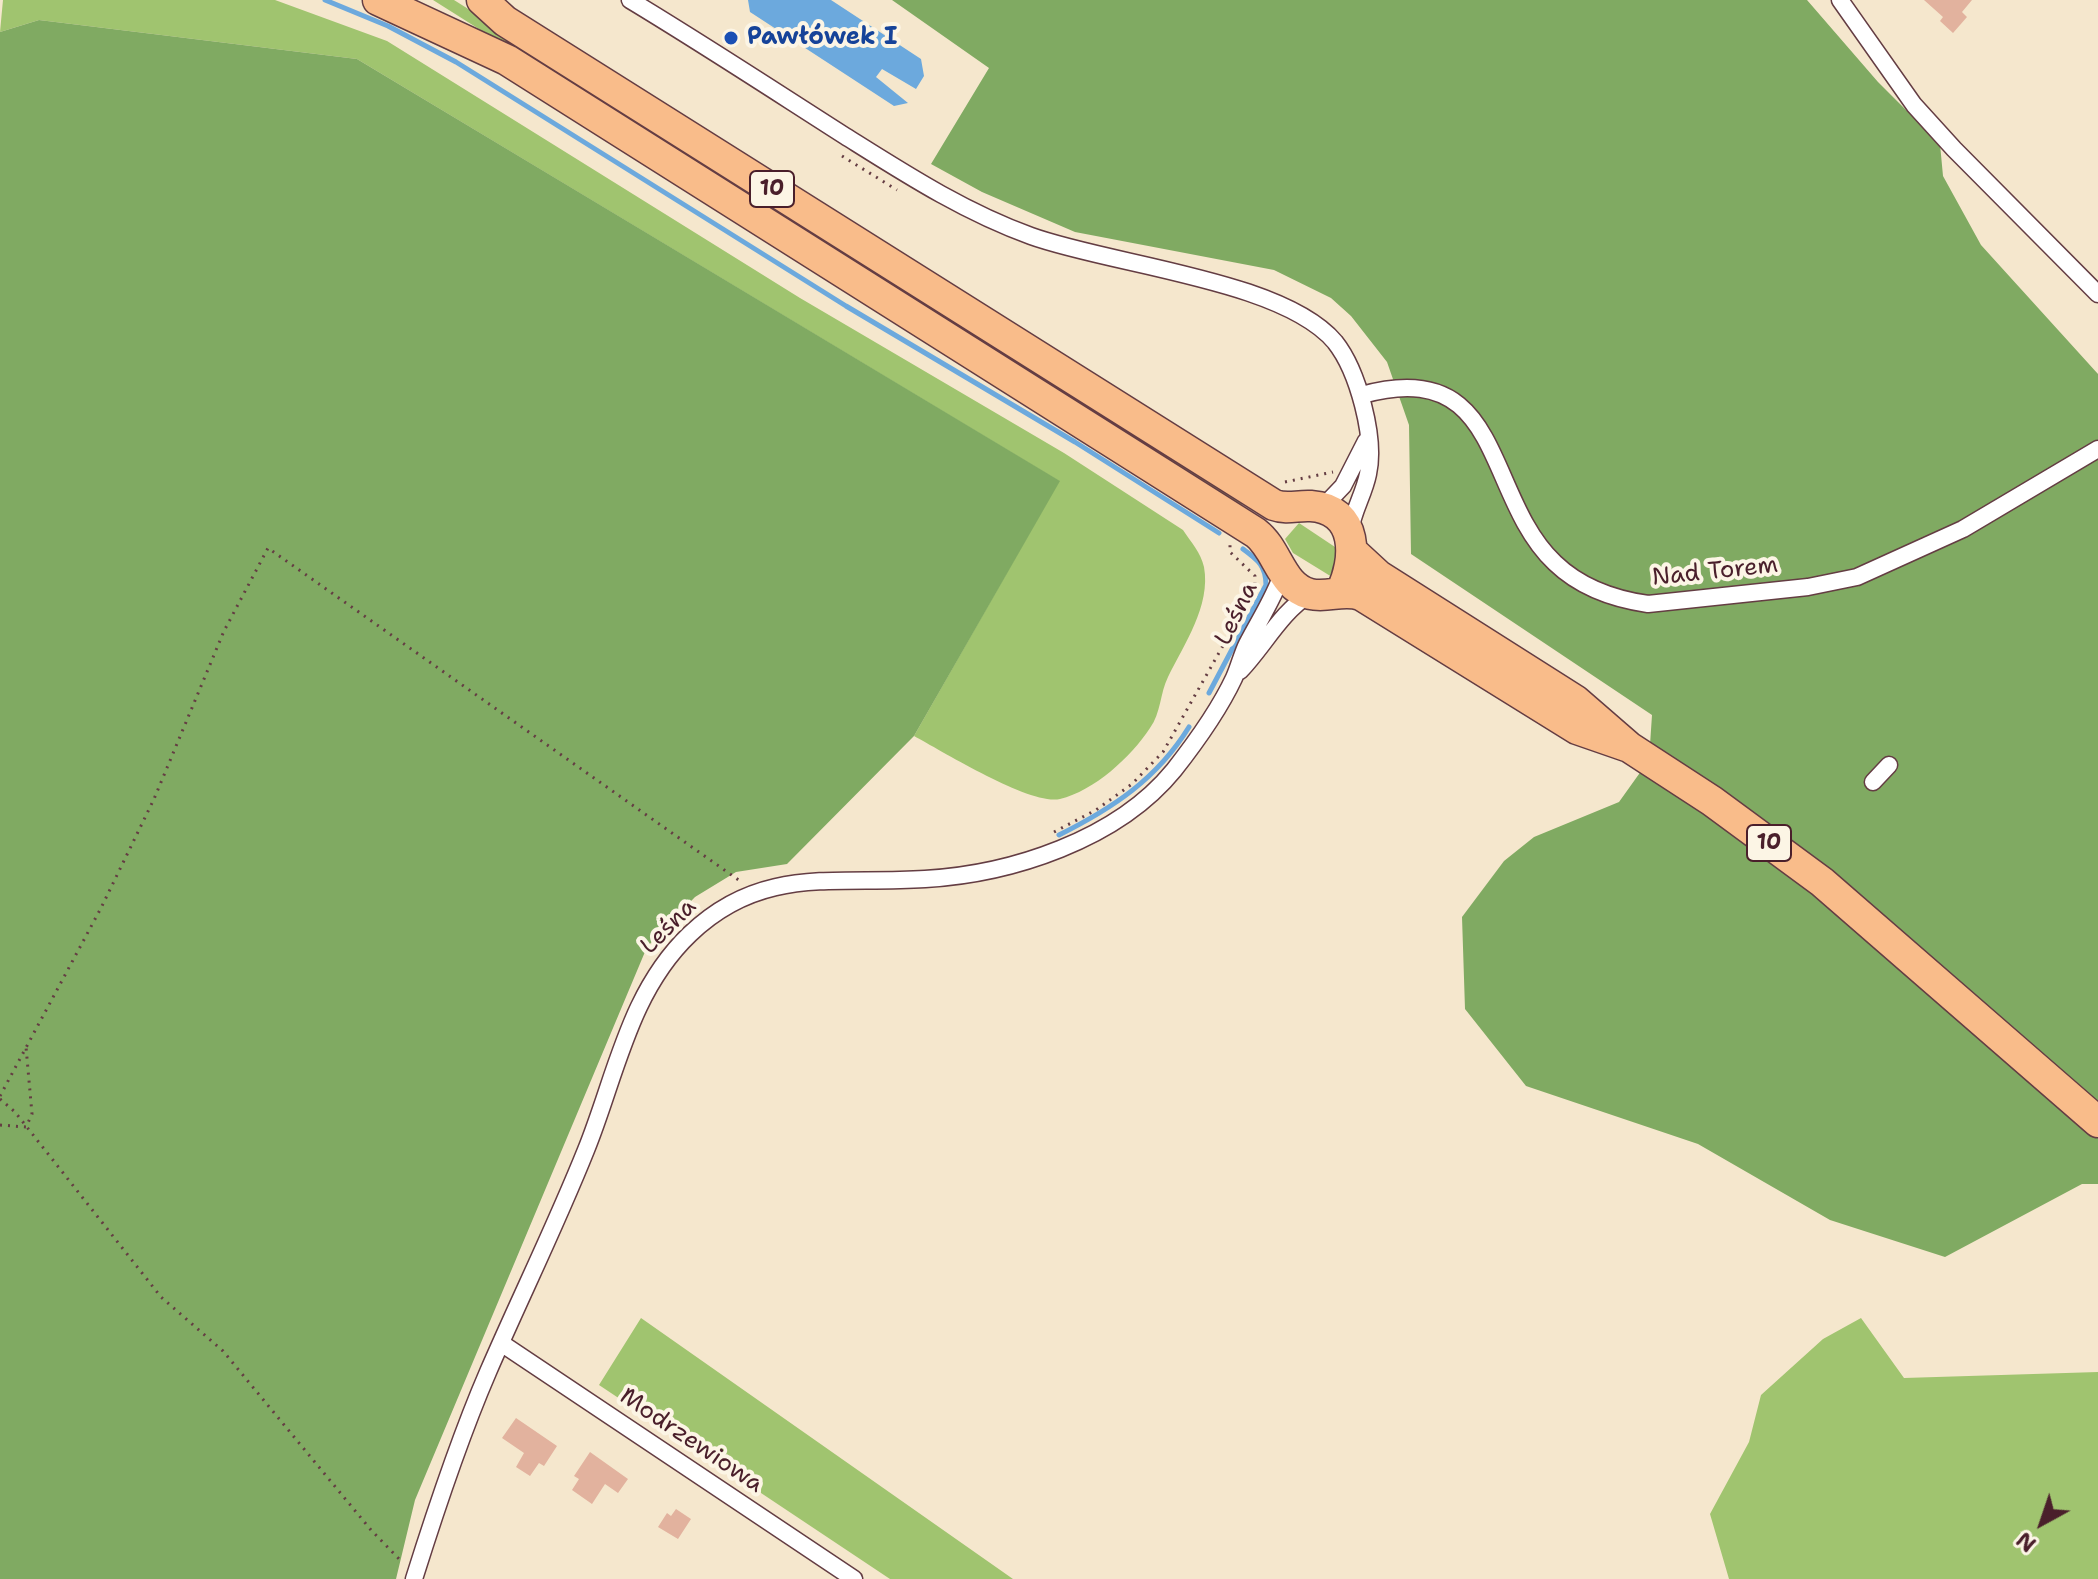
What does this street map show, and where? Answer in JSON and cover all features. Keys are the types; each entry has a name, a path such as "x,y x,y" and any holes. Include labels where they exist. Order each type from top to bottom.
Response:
{"highway":[{"name":"10","path":"378,0 507,60 1256,533 1295,587 1310,594 1341,592 1361,595 1577,729 1629,747"},
{"name":"10","path":"482,0 505,21 1238,484 1274,505 1308,508 1337,516 1364,565 1576,701 1629,747 1712,801 1822,882 2098,1122"},
{"path":"1279,562 1277,533 1308,508"},
{"path":"1341,592 1352,568 1351,543"}],"street":[{"path":"1840,0 1914,105 2098,294"},
{"path":"640,2 889,164 989,219 1090,255 1227,287 1296,312 1335,343 1362,395 1368,474 1351,543"},
{"name":"Nad Torem","path":"1362,395 1418,386 1439,392 1458,404 1489,445 1524,519 1553,562 1575,580 1597,592 1622,601 1648,604 1808,587 1857,577 1963,529 2098,449"},
{"path":"1308,508 1343,486 1367,440"},
{"name":"Leśna","path":"1234,678 1246,646 1275,597 1279,562"},
{"name":"Leśna","path":"414,1577 462,1433 586,1150 643,995 663,962 691,933 728,905 754,891 814,880 926,879 999,868 1035,857 1092,832 1144,800 1173,772 1234,678 1264,646 1290,609 1310,594"},
{"path":"1873,782 1889,765"},
{"name":"Modrzewiowa","path":"501,1343 854,1579"}],"path":[{"path":"1035,857 1055,830 1096,810 1132,784 1170,741 1255,589 1252,570 1230,552 1236,534"},
{"path":"414,1577 371,1530 223,1351 161,1297 0,1097 101,908 154,799 224,631 268,548 754,891"},
{"path":"26,1046 32,1114 26,1127"},
{"path":"0,1125 26,1127"}],"green space":[{"path":"3,0 275,0 387,41 800,298 1064,453 1183,530 1203,562 1205,582 1200,610 1165,683 1150,728 1111,771 1086,789 1060,799 1047,799 1008,786 914,736 1059,481 357,59 39,20 0,32"},
{"path":"433,0 454,0 1245,499 1239,509"},
{"path":"892,0 1807,0 1878,82 1940,144 1943,176 1981,245 2098,374 2098,1184 2082,1184 1945,1257 1830,1220 1698,1144 1526,1086 1465,1009 1462,917 1504,861 1534,837 1619,802 1649,760 1652,715 1411,554 1409,425 1387,362 1351,316 1331,298 1274,270 1075,232 982,192 931,164 989,68"},
{"path":"39,20 357,59 1060,481 914,736 787,864 736,872 695,897 647,947 415,1500 396,1579 0,1579 0,32"},
{"path":"1299,523 1338,549 1332,577 1293,553 1285,539"},
{"path":"641,1318 1013,1579 890,1579 599,1385"},
{"path":"1861,1318 1904,1378 2098,1372 2098,1579 1729,1579 1710,1514 1749,1442 1761,1395 1823,1339"}],"water":[{"path":"748,0 831,0 921,59 924,76 916,89 882,69 876,77 908,103 894,106 750,12"}],"building":[{"path":"1924,0 1972,0 1962,12 1967,17 1953,33 1940,21 1943,17"},
{"path":"516,1418 557,1446 544,1466 539,1463 530,1476 516,1467 524,1453 502,1438"},
{"path":"590,1452 628,1479 618,1493 605,1484 592,1504 572,1490 579,1479 574,1476"},
{"path":"676,1509 691,1519 678,1539 658,1527 667,1513 671,1516"}],"waterway":[{"path":"325,0 388,26 456,62 846,306 1075,442 1219,533"},
{"path":"1209,693 1266,585 1260,564 1243,549"},
{"path":"1059,835 1115,803 1148,777 1189,727"}],"place":[{"name":"Pawłówek I","path":"731,38"}]}
